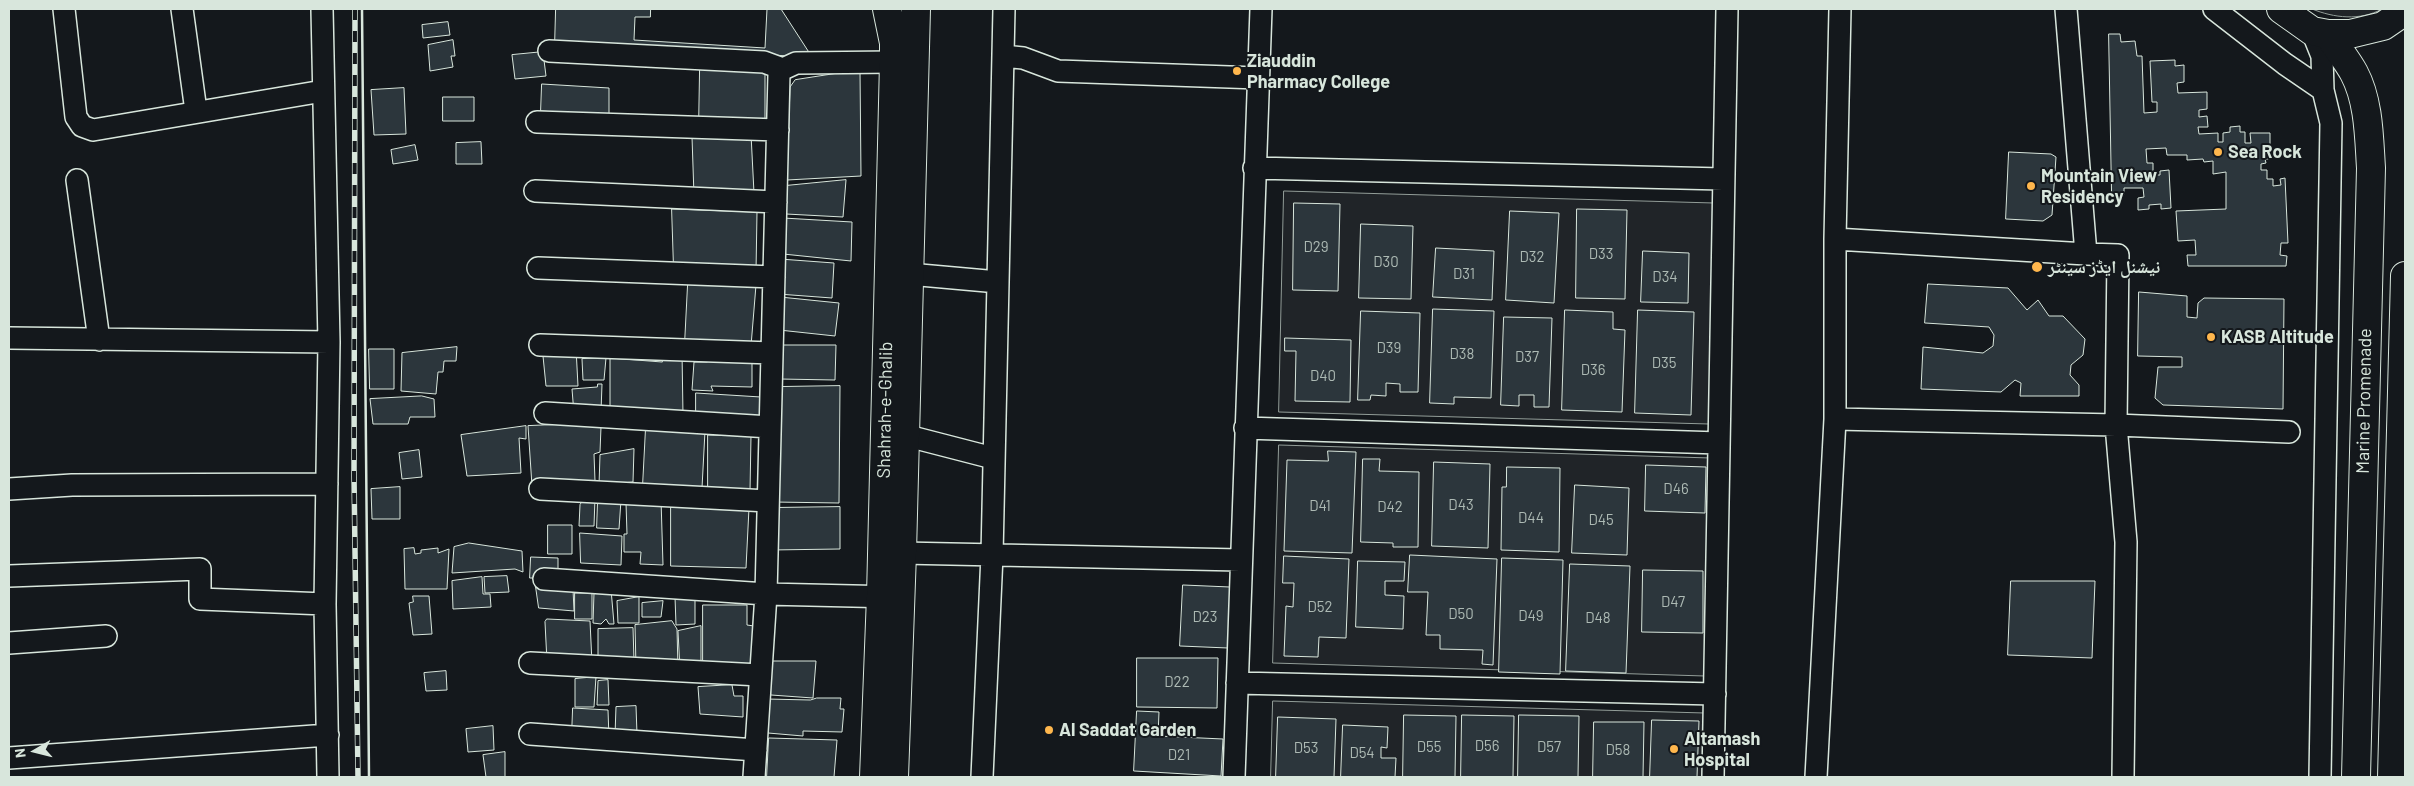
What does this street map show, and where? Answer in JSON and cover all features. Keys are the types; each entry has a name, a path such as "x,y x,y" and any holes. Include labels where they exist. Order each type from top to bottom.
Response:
{"main road":[{"path":"887,9 900,57"},
{"path":"900,57 916,9"},
{"path":"2281,9 2320,33 2350,34 2383,26 2405,11"},
{"name":"Marine Promenade","path":"2320,33 2354,74 2363,97 2369,132 2371,168 2356,777"},
{"name":"Shahrah-e-Ghalib","path":"874,777 891,596 902,553 909,274 900,57"},
{"name":"Shahrah-e-Ghalib","path":"894,777 891,596 900,57"},
{"path":"2392,777 2405,276"}],"street":[{"path":"64,9 76,117 82,126 93,130 323,90"},
{"path":"182,9 196,111"},
{"path":"322,9 329,342 325,604 328,777"},
{"path":"982,777 992,555 1004,9"},
{"path":"1234,777 1240,560 1261,9"},
{"path":"1713,777 1727,9"},
{"path":"1816,777 1835,419 1835,239 1840,9"},
{"path":"2066,9 2086,254"},
{"path":"2214,9 2285,64 2323,90"},
{"path":"2320,33 2323,90 2331,123 2320,777"},
{"path":"549,52 764,62 783,68"},
{"path":"1003,56 1023,58 1058,71 1258,78"},
{"path":"754,777 766,594 779,74 783,68 796,63 900,57"},
{"path":"537,122 778,130"},
{"path":"1254,168 1723,179"},
{"path":"76,180 99,340"},
{"path":"535,190 776,202"},
{"path":"1835,239 2118,256 2116,425 2126,542 2123,777"},
{"path":"538,268 774,277"},
{"path":"909,274 998,282"},
{"path":"9,338 329,342"},
{"path":"540,345 772,353"},
{"path":"545,413 770,427"},
{"path":"1835,419 2116,425 2289,432"},
{"path":"1245,428 1719,443"},
{"path":"904,435 994,458"},
{"path":"9,489 72,485 327,484"},
{"path":"540,489 768,501"},
{"path":"902,553 1240,560"},
{"path":"9,576 200,570 200,599 325,604"},
{"path":"544,579 766,594 891,596"},
{"path":"9,643 106,636"},
{"path":"530,663 760,676"},
{"path":"1237,683 1715,694"},
{"path":"530,734 756,750"},
{"path":"9,758 328,735"}],"shaded area":[{"path":"2312,9 2382,9 2374,13 2347,17"},
{"path":"1284,191 1714,203 1709,424 1279,412"},
{"path":"1279,445 1711,458 1705,676 1273,663"},
{"path":"1273,701 1705,713 1703,777 1271,777"}],"building":[{"path":"556,9 781,9 812,57 555,45"},
{"path":"651,9 767,9 765,48 634,40 635,17 650,17"},
{"path":"448,22 450,35 423,38 422,25"},
{"name":"Sea Rock","path":"2109,34 2120,34 2121,42 2135,41 2137,56 2142,56 2144,113 2157,112 2157,102 2152,102 2150,61 2175,60 2175,66 2184,65 2184,82 2177,83 2178,93 2207,92 2207,109 2199,110 2199,117 2207,116 2208,127 2198,127 2199,134 2218,133 2218,142 2223,142 2223,133 2230,132 2230,127 2240,126 2240,132 2245,132 2245,143 2251,143 2250,133 2270,133 2270,159 2265,159 2266,163 2261,164 2261,170 2267,170 2267,179 2273,179 2273,186 2281,185 2280,179 2285,178 2288,243 2281,243 2280,255 2287,256 2286,266 2188,266 2187,255 2196,255 2195,240 2178,241 2176,211 2226,209 2226,172 2213,174 2213,161 2204,162 2203,159 2187,160 2187,155 2167,155 2166,148 2146,149 2147,163 2153,163 2153,175 2160,175 2160,171 2169,170 2171,208 2161,209 2161,204 2149,205 2149,209 2138,210 2138,198 2144,197 2143,188 2124,188 2124,195 2112,196"},
{"path":"453,40 455,56 451,56 453,67 430,71 428,45"},
{"path":"543,52 546,76 515,79 512,55"},
{"path":"700,68 765,69 765,127 699,126"},
{"path":"860,70 861,176 787,180 790,87 795,80"},
{"path":"542,84 609,88 609,116 541,111"},
{"path":"404,88 406,134 374,135 371,90"},
{"path":"443,97 474,97 474,121 443,121"},
{"path":"751,134 754,193 694,196 692,137"},
{"path":"481,142 482,164 456,164 456,143"},
{"path":"415,145 418,160 393,164 391,150"},
{"name":"Mountain View Residency","path":"2009,152 2051,154 2056,157 2052,215 2043,221 2006,219"},
{"path":"846,180 843,217 786,214 785,186"},
{"path":"1294,203 1340,204 1338,291 1293,290"},
{"path":"672,209 757,212 756,272 674,270"},
{"path":"1577,209 1627,210 1625,299 1576,298"},
{"path":"1510,211 1559,213 1554,303 1506,300"},
{"path":"783,218 852,222 851,261 783,254"},
{"path":"1361,224 1413,226 1411,299 1359,298"},
{"path":"1436,248 1494,251 1492,300 1433,297"},
{"path":"1643,251 1689,253 1688,303 1641,302"},
{"path":"780,259 834,263 832,298 778,294"},
{"path":"688,284 756,285 751,346 685,343"},
{"path":"1928,284 2008,288 2027,310 2038,300 2049,316 2063,316 2085,339 2083,355 2071,365 2070,375 2079,385 2079,396 2020,396 2021,383 2015,380 2001,392 1921,389 1923,347 1983,353 1993,346 1994,335 1989,327 1925,323"},
{"name":"KASB Altitude","path":"2139,292 2187,296 2187,317 2197,318 2198,303 2204,298 2284,299 2283,409 2163,405 2155,398 2158,367 2182,367 2182,357 2138,356"},
{"path":"780,297 839,303 835,336 779,330"},
{"path":"1433,309 1494,311 1491,398 1454,397 1454,404 1430,403"},
{"path":"1565,310 1613,312 1613,329 1625,330 1622,412 1562,410"},
{"path":"1638,310 1694,312 1691,415 1635,413"},
{"path":"1361,311 1420,313 1418,392 1400,392 1400,384 1386,383 1386,396 1371,395 1370,400 1358,400"},
{"path":"1504,317 1552,318 1549,407 1534,407 1534,395 1519,395 1519,406 1501,405"},
{"path":"1285,338 1351,340 1350,402 1295,401 1296,351 1285,351"},
{"path":"780,345 836,345 835,380 779,379"},
{"path":"457,347 456,361 444,361 443,372 438,372 436,394 401,391 402,353"},
{"path":"576,348 578,386 546,386 543,356"},
{"path":"369,349 394,349 394,389 370,389"},
{"path":"661,351 682,352 683,415 610,415 610,358 662,362"},
{"path":"708,356 752,360 752,387 711,386 713,391 692,390 694,362 707,362"},
{"path":"606,358 604,380 583,380 582,359"},
{"path":"598,384 602,384 601,412 574,414 572,389 597,387"},
{"path":"840,386 839,503 774,502 777,387"},
{"path":"696,393 761,397 759,422 696,422"},
{"path":"422,396 434,399 435,417 410,417 408,424 373,424 370,399"},
{"path":"569,424 601,427 600,452 594,454 595,481 532,486 528,426"},
{"path":"526,426 526,439 519,438 521,473 467,476 461,435"},
{"path":"646,427 705,431 702,488 643,485"},
{"path":"708,435 751,436 750,491 708,491"},
{"path":"634,449 633,482 599,485 600,455"},
{"path":"419,450 422,477 402,479 399,453"},
{"path":"1328,451 1356,452 1352,553 1284,551 1287,460 1328,461"},
{"path":"1363,459 1380,459 1379,471 1419,472 1418,547 1393,547 1393,543 1361,542"},
{"path":"1434,462 1490,464 1488,548 1432,546"},
{"path":"1646,465 1706,467 1705,513 1645,511"},
{"path":"1507,467 1560,468 1559,552 1501,550 1502,487 1506,487"},
{"path":"1575,485 1629,488 1627,555 1572,553"},
{"path":"400,487 400,519 372,519 371,489"},
{"path":"585,497 595,498 594,526 579,526 580,505"},
{"path":"661,499 663,565 640,564 641,552 624,552 624,534 627,534 626,503"},
{"path":"598,500 621,500 619,529 597,528"},
{"path":"671,505 749,508 746,568 671,566"},
{"path":"840,507 840,549 770,550 769,508"},
{"path":"548,525 572,525 572,554 548,554"},
{"path":"580,533 622,536 621,565 581,563"},
{"path":"469,543 522,551 523,572 515,569 452,573 454,547"},
{"path":"414,548 415,554 421,553 421,550 438,548 438,553 449,549 447,589 405,589 404,549"},
{"path":"1410,555 1497,559 1493,665 1482,664 1483,650 1440,649 1440,635 1426,635 1428,592 1408,592"},
{"path":"1284,556 1349,559 1346,638 1319,637 1318,657 1284,656 1286,606 1293,607 1294,583 1283,583"},
{"path":"531,557 558,558 558,578 530,578"},
{"path":"1502,558 1563,560 1560,674 1499,672"},
{"path":"1358,561 1405,562 1404,581 1385,581 1385,595 1404,596 1403,629 1356,627"},
{"path":"1570,564 1630,566 1626,673 1566,671"},
{"path":"1643,570 1703,571 1703,633 1642,632"},
{"path":"507,576 509,592 485,593 484,577"},
{"path":"482,577 483,594 490,594 491,607 453,609 452,581"},
{"path":"2011,581 2095,581 2092,658 2008,655"},
{"path":"1183,585 1230,587 1228,648 1180,646"},
{"path":"536,587 573,589 574,611 539,608"},
{"path":"611,589 614,624 609,624 606,619 601,624 593,623 594,593"},
{"path":"575,593 592,593 592,619 575,619"},
{"path":"413,596 429,596 432,634 413,635 409,603 413,602"},
{"path":"695,596 695,624 676,625 675,597"},
{"path":"639,597 639,623 618,623 617,601"},
{"path":"663,601 661,617 642,617 642,603"},
{"path":"703,605 747,605 747,625 754,626 751,668 703,666"},
{"path":"547,619 590,621 592,663 547,662 545,622"},
{"path":"672,621 677,629 678,669 636,667 635,625"},
{"path":"701,626 701,669 680,670 678,631"},
{"path":"633,628 634,660 598,657 598,629"},
{"path":"1137,658 1218,658 1217,708 1137,707"},
{"path":"771,661 816,661 813,698 771,695"},
{"path":"446,671 447,690 426,691 424,673"},
{"path":"596,677 594,707 575,707 575,679"},
{"path":"608,680 609,705 597,705 598,681"},
{"path":"732,685 734,696 743,696 743,717 700,714 698,687"},
{"path":"817,698 841,698 840,709 844,709 842,732 803,731 803,736 768,733 767,699 810,700"},
{"path":"636,706 637,734 615,735 616,707"},
{"path":"573,708 608,710 609,738 572,735"},
{"path":"1137,711 1159,712 1158,736 1223,739 1221,776 1134,771"},
{"path":"1404,715 1456,716 1455,777 1403,777"},
{"path":"1462,715 1514,716 1513,777 1461,777"},
{"path":"1519,715 1579,716 1578,777 1518,777"},
{"path":"1278,717 1336,719 1334,777 1276,777"},
{"name":"Altamash Hospital","path":"1652,720 1699,721 1697,777 1650,777"},
{"path":"1594,722 1644,722 1643,777 1593,777"},
{"path":"1343,725 1388,727 1387,748 1381,747 1381,758 1396,758 1395,777 1341,777"},
{"path":"493,726 494,750 468,752 466,729"},
{"path":"769,738 837,740 834,777 767,777"},
{"path":"505,752 505,777 486,777 483,755"}],"railway":[{"path":"355,9 354,476 358,777"}],"wall":[{"path":"362,9 369,777"}],"place":[{"name":"Ziauddin Pharmacy College","path":"1237,71"},
{"name":"Sea Rock","path":"2218,152"},
{"name":"Mountain View Residency","path":"2031,186"},
{"name":"نیشنل ایڈز سینٹر","path":"2037,267"},
{"name":"KASB Altitude","path":"2211,337"},
{"name":"Al Saddat Garden","path":"1049,730"},
{"name":"Altamash Hospital","path":"1674,749"}]}
